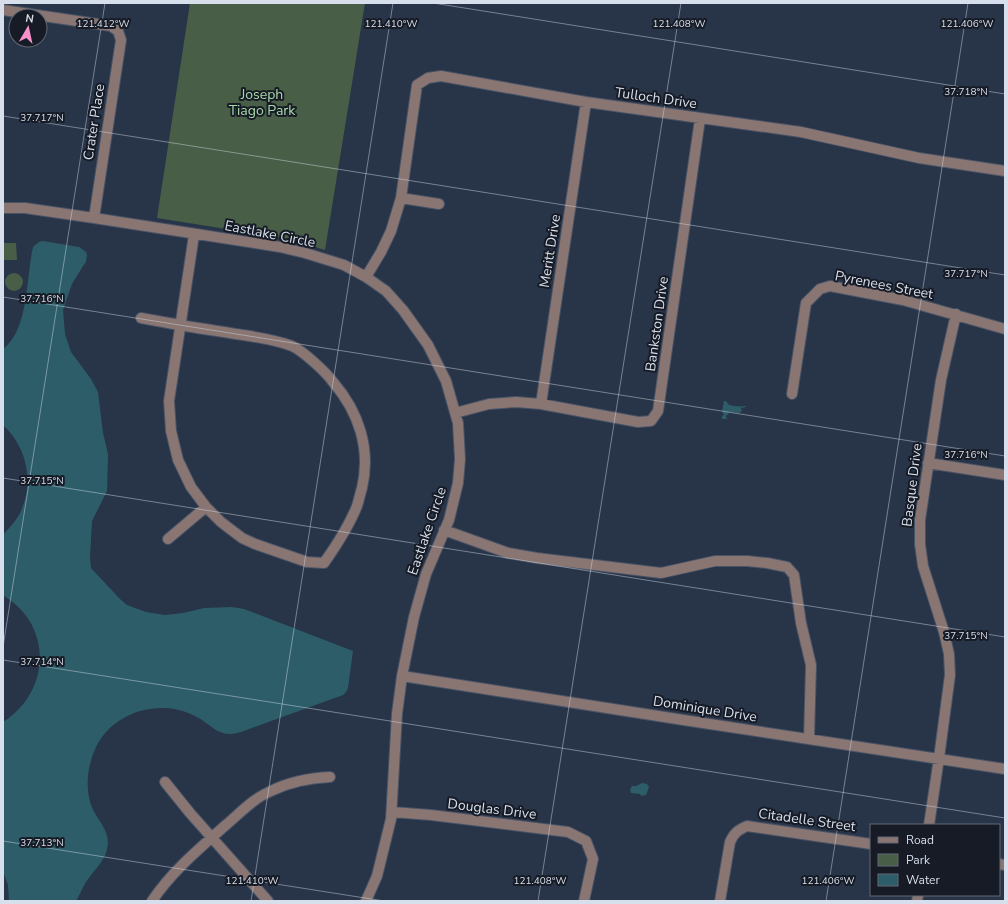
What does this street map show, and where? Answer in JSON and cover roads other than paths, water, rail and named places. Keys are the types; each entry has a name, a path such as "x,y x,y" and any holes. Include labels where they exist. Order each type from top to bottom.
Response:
{"street":[{"name":"Crater Place","path":"3,10 111,26 118,31 121,40 94,218"},
{"name":"Tulloch Drive","path":"366,276 381,252 391,230 401,198 417,86 428,78 441,76 586,102 801,132 919,158 1005,171"},
{"name":"Meritt Drive","path":"541,404 586,102"},
{"name":"Bankston Drive","path":"541,404 638,422 651,421 658,411 700,118"},
{"path":"401,198 439,204"},
{"name":"Eastlake Circle","path":"3,208 25,208 280,247 344,265 366,276 386,292 403,310 428,345 446,381 458,423 460,459 458,483 448,520 426,574 414,617 402,676 397,714 392,812 377,876 366,901"},
{"path":"140,318 180,325 262,338 293,347 324,372 342,392 355,414 362,433 365,459 364,477 357,505 333,551 324,564 307,562 242,538 221,522 206,507 191,487 178,460 171,431 169,401 180,325 194,234"},
{"name":"Pyrenees Street","path":"792,394 806,303 820,289 830,286 902,300 1005,329"},
{"name":"Basque Drive","path":"929,824 950,675 944,632 923,566 920,544 920,520 941,380 956,314"},
{"path":"455,413 489,404 516,402 541,404"},
{"path":"928,463 1005,476"},
{"path":"168,539 206,507"},
{"path":"444,530 508,552 557,560 661,573 716,561 760,562 787,567 794,575 801,623 811,665 809,739"},
{"name":"Dominique Drive","path":"402,676 1005,769"},
{"path":"152,901 184,864 249,805 270,791 295,782 318,778 330,778"},
{"path":"165,782 268,901"},
{"name":"Douglas Drive","path":"392,812 430,815 568,832 586,841 593,859 584,901"},
{"name":"Citadelle Street","path":"720,901 730,842 733,835 747,826 870,844"}],"water":[{"path":"43,241 79,247 86,252 87,255 86,262 72,284 63,310 65,334 71,352 91,379 98,392 103,433 108,454 107,491 92,521 90,558 91,568 127,605 146,612 165,615 183,613 204,608 232,607 244,609 353,651 348,688 343,695 241,732 227,734 216,730 195,716 168,708 154,708 140,711 127,716 115,724 105,733 97,745 91,761 88,778 88,794 90,802 104,828 108,843 104,858 86,882 76,901 9,901 8,885 3,871 3,722 15,713 25,702 32,690 40,662 36,634 29,620 17,606 3,595 3,535 20,513 25,502 28,478 23,455 18,444 3,425 3,349 18,329 22,316 33,247 39,242"},
{"path":"724,401 726,401 729,405 746,407 741,408 742,411 739,413 730,412 726,416 727,419 722,419 722,416 724,415 722,411"},
{"path":"642,783 647,784 649,787 646,795 641,796 640,794 631,793 630,790 632,786"}],"park label":[{"name":"Joseph Tiago Park","path":"262,102"}]}
